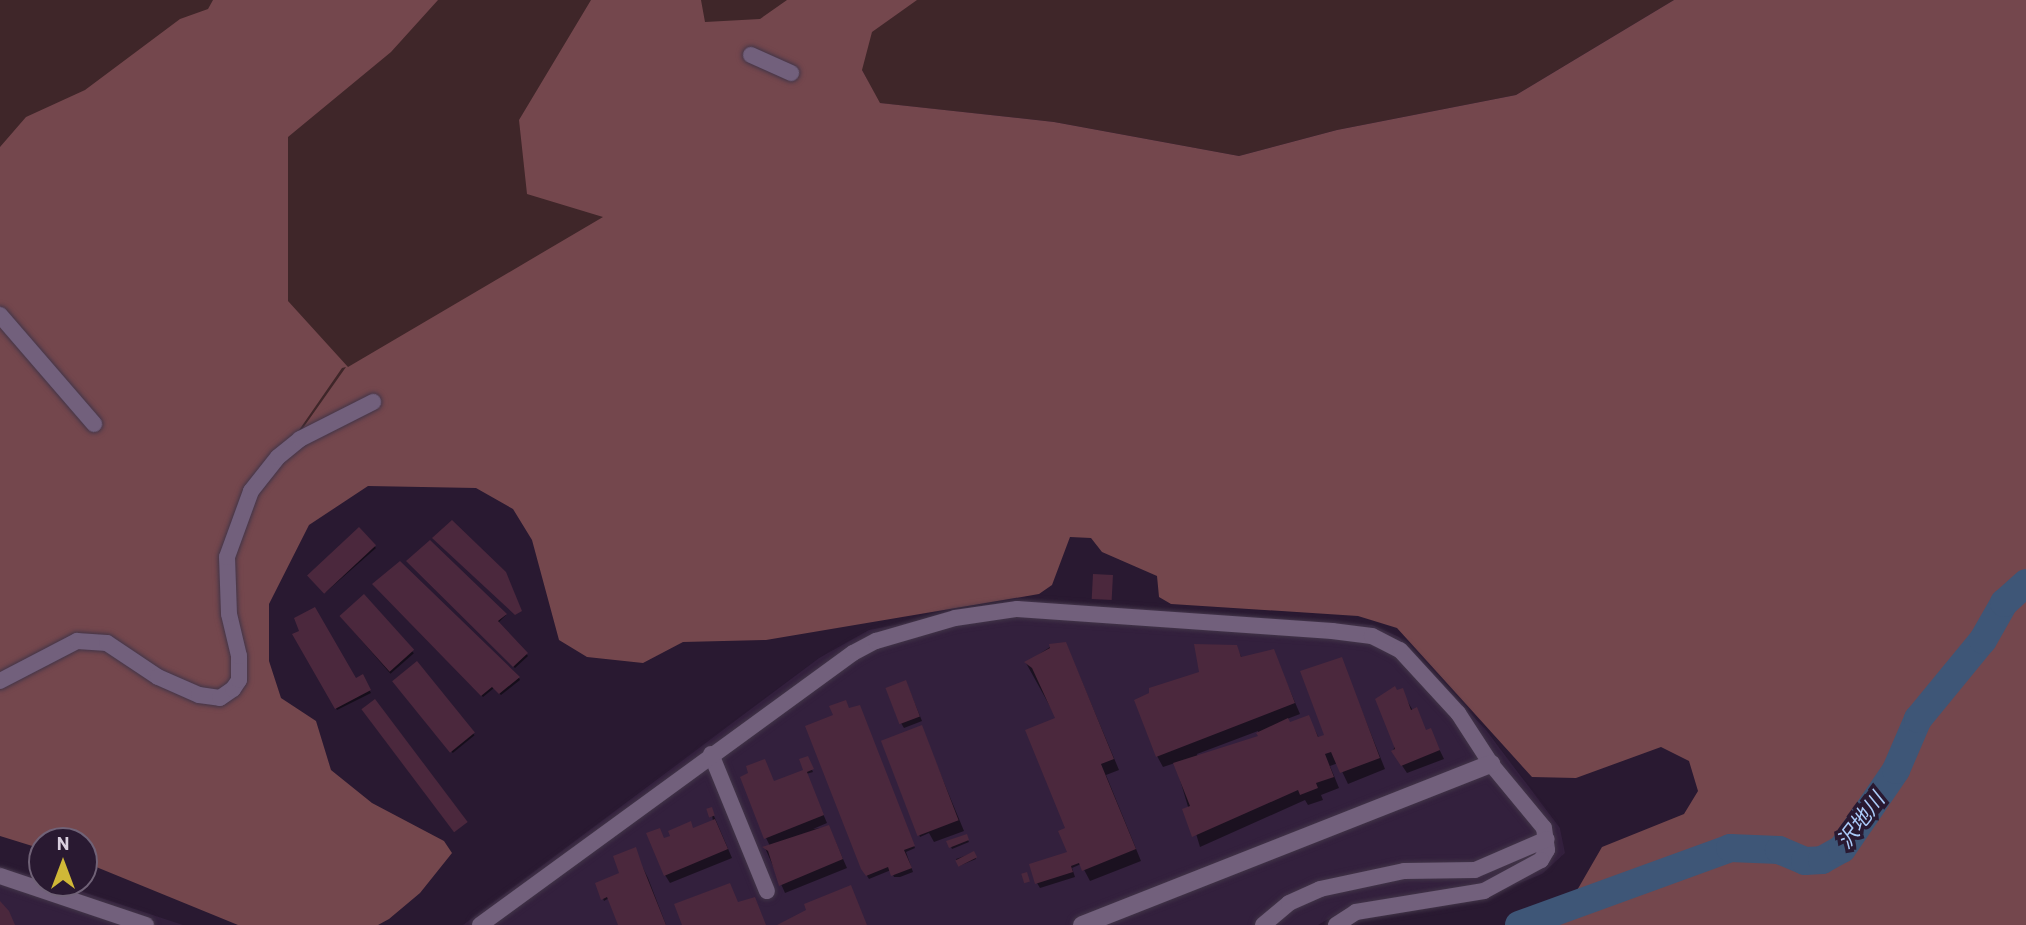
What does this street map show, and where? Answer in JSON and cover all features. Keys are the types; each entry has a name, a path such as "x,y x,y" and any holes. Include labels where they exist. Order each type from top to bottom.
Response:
{"street":[{"path":"751,55 791,73"},
{"path":"0,314 94,424"},
{"path":"0,681 77,641 107,643 158,677 199,695 220,698 233,689 240,680 239,656 229,614 227,557 251,491 278,457 300,439 373,402"},
{"path":"480,925 799,689 876,641 955,618 1017,608 1372,636 1400,650 1458,713 1491,764 1544,828 1547,850 1541,860 1484,891 1356,912 1336,925"},
{"path":"711,754 767,891"},
{"path":"1082,925 1491,764"},
{"path":"1263,925 1289,903 1320,888 1404,871 1475,870 1547,839"},
{"path":"0,876 146,925"}],"shaded area":[{"path":"0,0 1674,0 1516,95 1337,130 1239,156 1054,122 879,103 862,70 241,515 0,529"},
{"path":"213,0 438,0 391,52 288,137 288,301 348,367 603,217 527,194 519,120 591,0 701,0 705,22 760,19 787,0 917,0 872,32 862,70 880,103 1054,122 1239,156 1337,130 1516,95 1674,0 2026,0 2026,925 1557,925 1602,847 1684,814 1698,791 1689,761 1661,747 1576,778 1532,777 1397,628 1358,616 1171,604 1159,597 1157,576 1102,552 1091,538 1070,537 1052,585 1039,594 766,640 683,642 643,663 587,657 559,640 532,540 513,509 476,488 368,486 309,525 269,604 269,661 281,698 316,721 331,770 372,803 444,841 452,853 420,893 389,919 378,925 238,925 98,868 98,827 28,827 28,845 0,836 0,147 26,117 85,90 180,19 208,9","holes":["346,367 267,479 342,368"]},
{"path":"1024,600 1372,625 1399,637 1486,730 1560,828 1565,853 1542,874 1487,896 1400,897 1347,908 1318,925 463,925 819,658 869,630"},
{"path":"0,866 28,875 28,897 98,897 183,925 0,925"}],"building":[{"path":"452,520 506,572 522,611 515,615 432,538"},
{"path":"359,527 376,545 324,594 307,575"},
{"path":"430,540 507,614 498,621 528,653 513,667 406,561"},
{"path":"400,561 520,677 499,694 492,687 481,696 372,584"},
{"path":"1093,574 1113,575 1112,600 1092,599"},
{"path":"364,594 414,650 390,672 339,616"},
{"path":"315,607 356,678 363,674 371,690 335,709 292,634 299,631 294,618"},
{"path":"1066,642 1114,759 1101,764 1136,849 1082,871 1079,863 1071,866 1073,872 1035,884 1029,864 1067,852 1058,831 1065,828 1025,730 1055,718 1032,668 1024,662 1050,648 1049,644"},
{"path":"1194,644 1237,645 1241,657 1274,649 1295,703 1156,757 1134,700 1149,693 1149,688 1199,672"},
{"path":"1342,657 1380,758 1340,773 1331,752 1325,754 1334,777 1316,783 1318,788 1300,795 1298,790 1192,837 1182,809 1190,806 1173,763 1258,736 1256,733 1288,718 1290,722 1309,715 1318,737 1324,735 1300,671"},
{"path":"417,661 475,732 450,753 392,681"},
{"path":"906,680 920,716 899,724 885,688"},
{"path":"1395,686 1397,690 1403,688 1411,710 1417,707 1426,730 1431,728 1440,750 1401,766 1391,751 1395,749 1375,699"},
{"path":"375,699 468,822 454,832 361,709"},
{"path":"846,700 849,708 860,705 915,846 904,850 912,868 891,876 888,867 866,876 861,869 805,726 833,715 829,706"},
{"path":"922,725 959,820 917,836 881,741"},
{"path":"808,756 814,769 807,772 824,815 764,839 740,777 748,773 746,766 765,759 774,781 803,770 799,759"},
{"path":"712,807 715,816 709,817 706,809"},
{"path":"715,819 728,849 664,876 646,833 660,828 664,838 670,836 668,831 691,821 693,828"},
{"path":"829,825 843,859 779,886 768,851 762,847"},
{"path":"967,834 969,840 949,848 946,841"},
{"path":"636,847 666,925 618,925 607,897 601,900 595,883 619,873 613,856"},
{"path":"974,851 977,857 958,867 955,861"},
{"path":"1027,872 1030,882 1024,883 1021,874"},
{"path":"730,883 738,902 755,897 766,925 682,925 674,904"},
{"path":"851,885 867,925 777,925 806,910 804,904"},
{"path":"0,901 9,911 15,925 0,925"}],"waterway":[{"name":"沢地川","path":"1519,925 1730,848 1779,850 1805,861 1822,860 1842,849 1896,770 1918,719 1983,640 2004,603 2026,583"}]}
